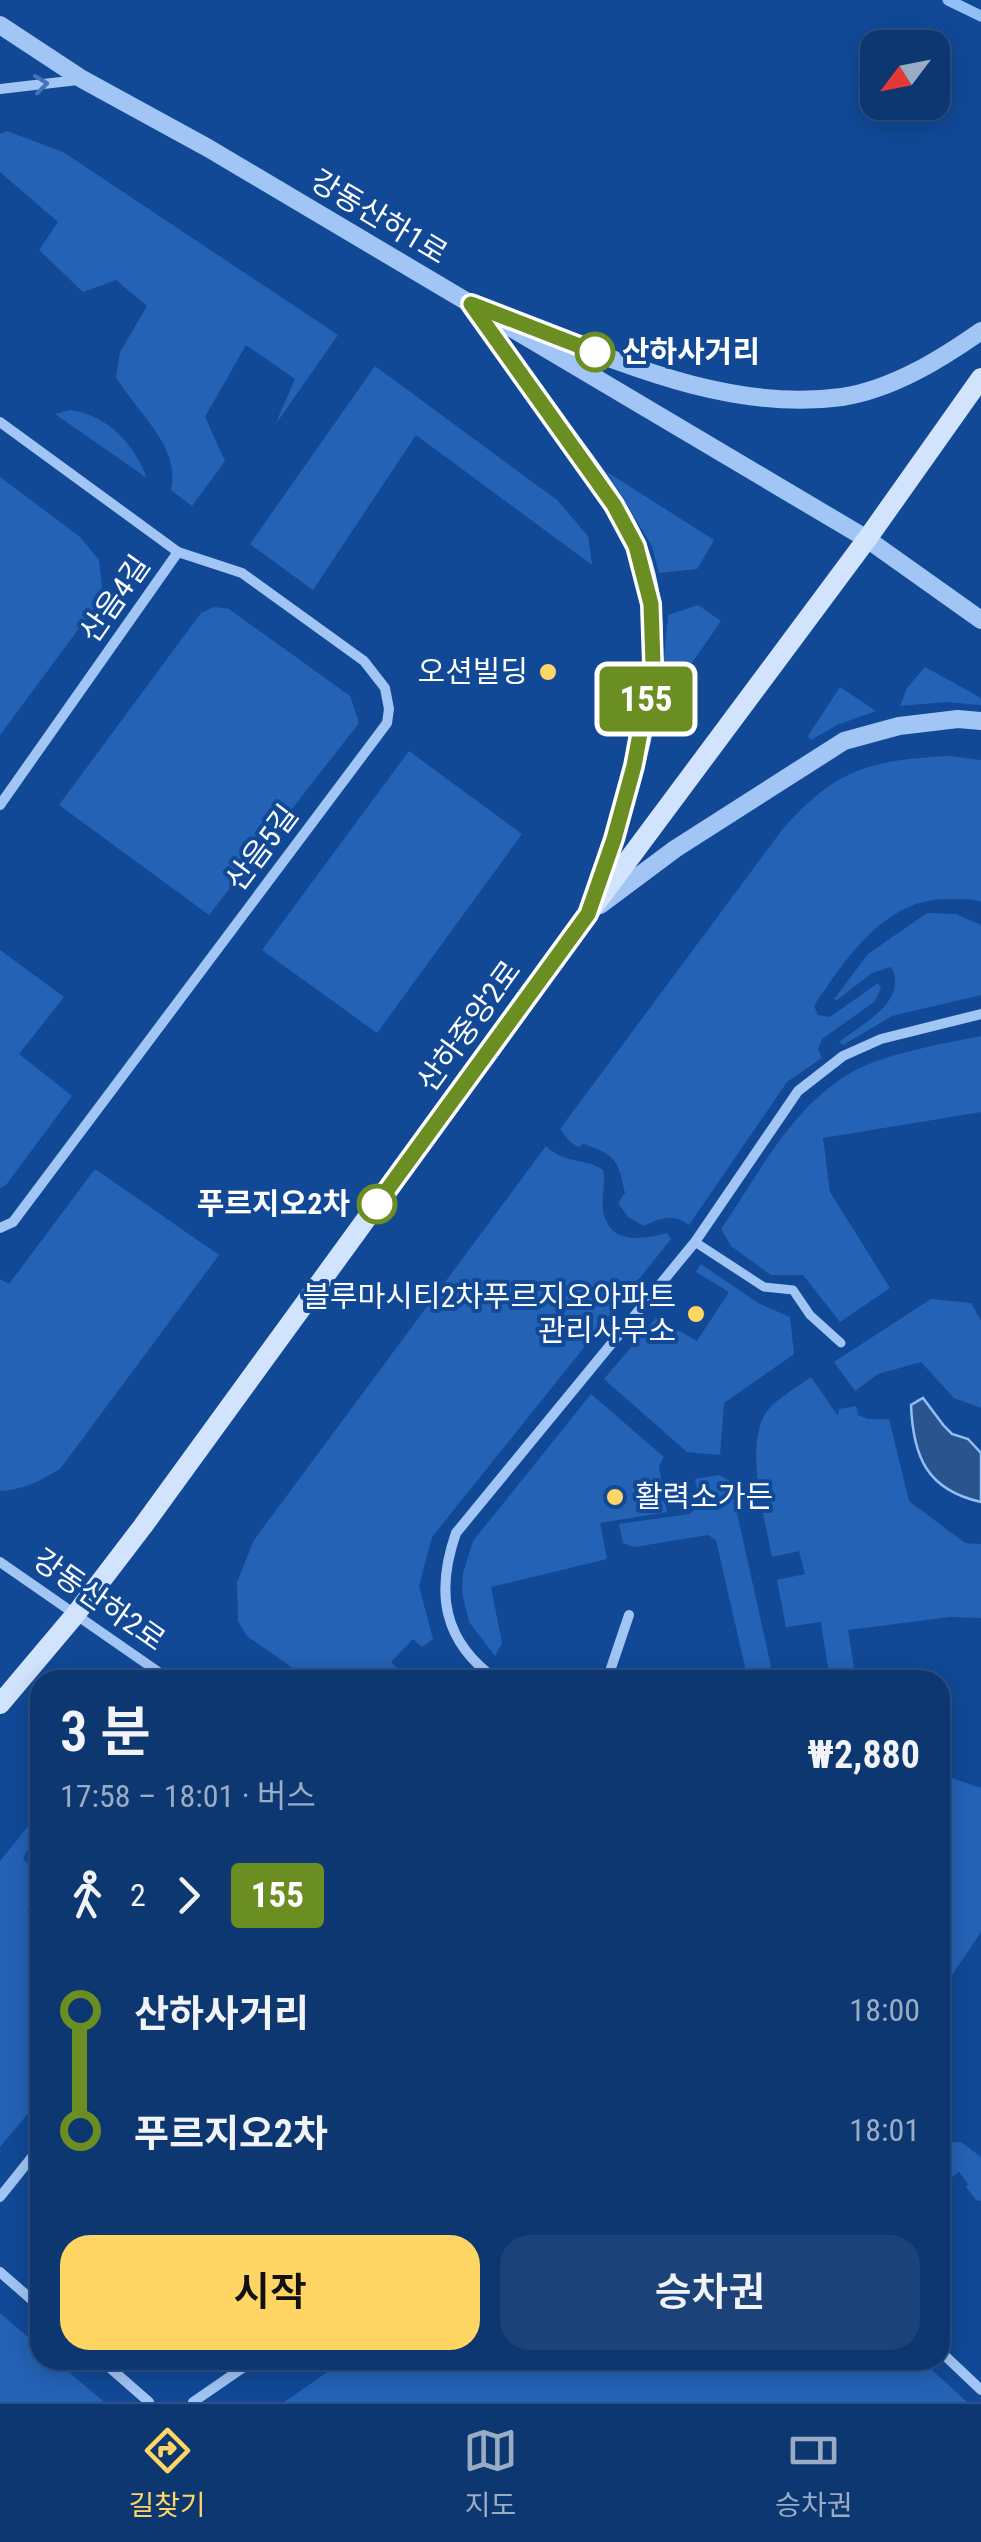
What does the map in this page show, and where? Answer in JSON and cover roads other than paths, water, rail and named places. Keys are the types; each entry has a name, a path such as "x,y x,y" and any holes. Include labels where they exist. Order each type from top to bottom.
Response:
{"main road":[{"path":"471,304 614,505 636,546 651,604 653,664 634,766 588,914"},
{"name":"산하중앙2로","path":"0,1704 75,1615 868,539 981,378"}],"street":[{"name":"강동산하1로","path":"0,25 82,79 208,148 868,539 981,620"},
{"path":"0,89 82,79"},
{"path":"471,304 644,372 716,391 793,400 845,396 876,388 925,366 981,331"},
{"name":"산음4길","path":"0,422 178,552 0,805"},
{"name":"산음5길","path":"0,1228 13,1222 387,723 390,710 385,688 364,661 242,574 178,552"},
{"path":"588,914 675,849 844,742 898,726 958,719 981,721"},
{"path":"483,1670 457,1636 445,1605 445,1565 456,1534 695,1242 798,1090 843,1056 881,1040 981,1014"},
{"path":"695,1242 764,1287 793,1290 810,1315 842,1343"},
{"name":"강동산하2로","path":"0,1562 155,1670"},
{"path":"610,1670 628,1615"},
{"path":"0,2197 30,2159"},
{"path":"0,2272 30,2298"},
{"path":"950,2361 981,2390"},
{"path":"112,2370 149,2402"},
{"path":"194,2402 240,2370"}],"waterway":[{"path":"948,0 981,16"}],"place":[{"name":"산하사거리","path":"595,352"},
{"name":"오션빌딩","path":"548,672"},
{"name":"푸르지오2차","path":"377,1204"},
{"name":"블루마시티2차푸르지오아파트 관리사무소","path":"696,1314"},
{"name":"활력소가든","path":"615,1497"}]}
